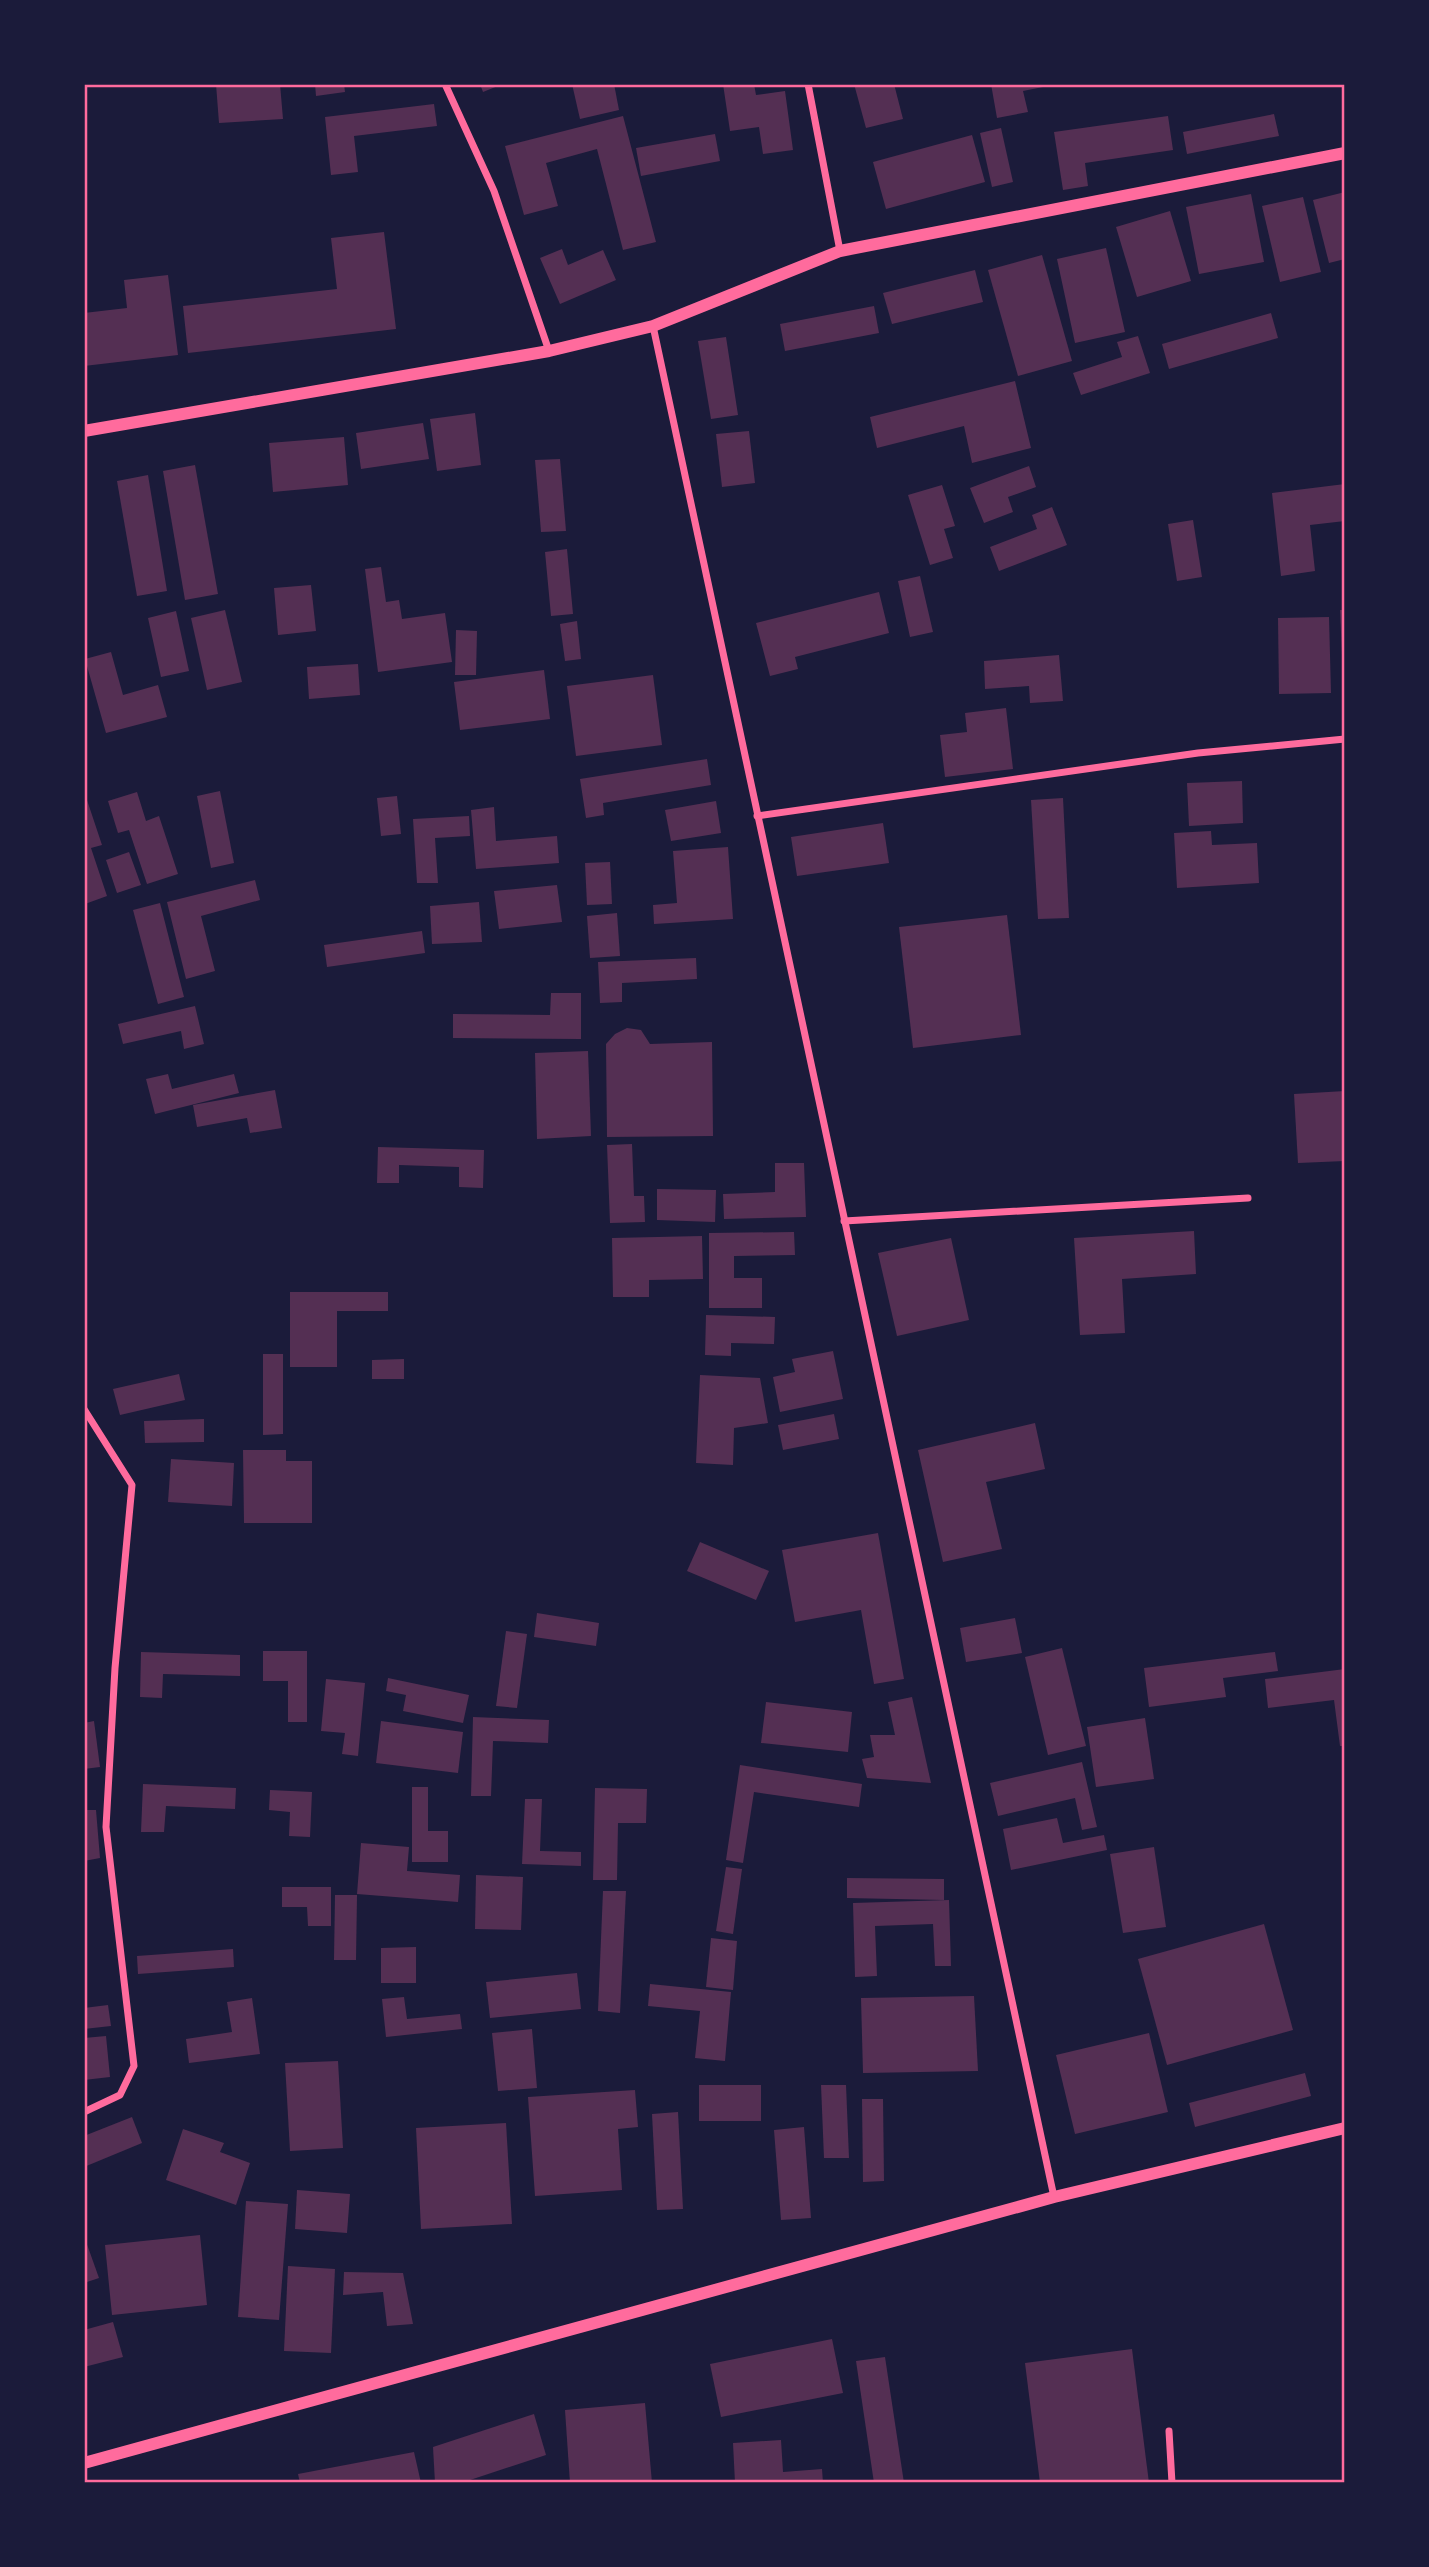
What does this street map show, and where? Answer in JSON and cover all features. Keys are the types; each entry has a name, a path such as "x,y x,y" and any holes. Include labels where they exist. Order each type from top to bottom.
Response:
{"street":[{"path":"445,84 494,191 549,351"},
{"path":"808,84 840,251"},
{"path":"84,431 549,351 653,326 840,251 1345,153"},
{"path":"653,326 1054,2197"},
{"path":"757,816 1198,753 1345,739"},
{"path":"844,1221 1248,1198"},
{"path":"84,1409 132,1485 115,1668 106,1827 134,2066 120,2095 84,2112"},
{"path":"84,2463 1054,2197 1345,2128"},
{"path":"1169,2431 1172,2483"}],"building":[{"path":"216,84 280,84 283,119 219,123"},
{"path":"315,84 344,84 345,92 316,96"},
{"path":"480,84 503,84 483,92"},
{"path":"572,84 614,84 619,110 580,119"},
{"path":"723,84 754,84 756,95 785,91 793,150 763,154 759,127 730,131"},
{"path":"854,84 894,84 903,119 866,128"},
{"path":"991,84 1053,85 1023,91 1028,112 997,118"},
{"path":"434,104 437,126 354,136 358,172 331,175 325,117"},
{"path":"1274,114 1279,136 1187,154 1183,132"},
{"path":"623,116 656,242 623,250 597,149 546,163 558,206 524,215 505,146"},
{"path":"1168,116 1173,150 1085,163 1088,186 1063,190 1054,132"},
{"path":"1001,128 1013,182 992,187 980,133"},
{"path":"715,134 720,161 641,176 636,148"},
{"path":"972,135 985,182 886,209 873,162"},
{"path":"1345,192 1345,259 1329,263 1313,200"},
{"path":"1251,194 1264,262 1199,274 1186,207"},
{"path":"1303,197 1321,272 1280,282 1262,206"},
{"path":"1170,211 1191,281 1137,297 1116,227"},
{"path":"384,232 396,329 188,353 183,306 337,289 331,238"},
{"path":"1106,248 1125,332 1075,343 1057,259"},
{"path":"562,249 568,265 603,250 616,280 560,304 540,258"},
{"path":"1042,255 1072,361 1018,376 988,270"},
{"path":"975,270 983,302 892,324 883,293"},
{"path":"168,275 178,355 84,366 84,313 127,308 124,280"},
{"path":"874,306 879,333 785,351 780,324"},
{"path":"1271,313 1278,338 1169,369 1162,344"},
{"path":"1138,336 1150,373 1081,395 1073,373 1122,357 1117,342"},
{"path":"726,337 738,415 711,419 698,341"},
{"path":"1015,381 1031,448 972,463 964,426 877,448 870,417"},
{"path":"475,413 481,465 437,471 430,419"},
{"path":"423,423 429,459 361,469 356,433"},
{"path":"749,431 755,483 722,487 716,434"},
{"path":"344,437 348,485 273,492 269,443"},
{"path":"560,459 566,531 541,532 535,460"},
{"path":"195,465 218,594 185,600 163,471"},
{"path":"1029,466 1036,487 1008,497 1013,512 984,523 970,488"},
{"path":"148,475 167,591 137,596 117,481"},
{"path":"1345,484 1345,521 1310,525 1315,571 1281,576 1272,493"},
{"path":"942,485 955,526 944,529 953,558 930,565 908,495"},
{"path":"1052,507 1067,545 999,571 990,547 1037,529 1032,515"},
{"path":"1193,520 1202,577 1177,581 1168,524"},
{"path":"567,549 573,614 551,616 545,552"},
{"path":"381,567 386,602 399,600 402,619 445,613 452,662 378,672 365,569"},
{"path":"920,576 933,632 910,637 898,581"},
{"path":"311,585 316,631 278,635 274,588"},
{"path":"879,592 889,633 795,657 798,669 770,676 756,623"},
{"path":"225,610 242,682 207,690 191,618"},
{"path":"1340,610 1345,610 1345,678 1343,678"},
{"path":"176,611 189,671 161,677 148,618"},
{"path":"1329,617 1331,693 1279,694 1278,618"},
{"path":"577,621 581,659 565,661 560,624"},
{"path":"456,630 477,631 476,675 455,675"},
{"path":"111,652 123,695 158,685 167,717 106,733 85,659"},
{"path":"1059,655 1063,701 1030,703 1029,686 985,689 984,661"},
{"path":"358,664 360,695 309,699 307,667"},
{"path":"544,670 550,719 460,730 454,682"},
{"path":"653,675 662,745 576,756 567,686"},
{"path":"1006,708 1013,769 945,777 940,735 967,732 965,713"},
{"path":"707,759 711,785 603,803 604,815 586,818 580,779"},
{"path":"1242,781 1243,823 1189,826 1187,783"},
{"path":"220,791 234,863 211,868 197,796"},
{"path":"137,792 146,821 159,816 178,874 147,884 129,830 118,833 108,801"},
{"path":"397,796 401,834 381,836 377,798"},
{"path":"86,797 102,845 91,848 107,896 85,904 84,798"},
{"path":"1063,798 1069,918 1038,919 1031,800"},
{"path":"716,801 721,833 671,841 665,810"},
{"path":"494,807 496,841 557,836 559,863 476,869 471,810"},
{"path":"469,816 470,836 435,838 438,883 417,883 413,819"},
{"path":"883,823 889,863 797,876 791,837"},
{"path":"1211,831 1212,845 1257,843 1259,883 1177,888 1174,833"},
{"path":"728,847 733,919 654,924 653,905 677,903 673,851"},
{"path":"129,852 141,885 117,893 106,860"},
{"path":"610,862 612,904 587,905 585,863"},
{"path":"255,880 260,900 201,916 215,971 186,979 167,902"},
{"path":"557,885 562,922 499,929 494,891"},
{"path":"479,902 482,942 432,944 430,906"},
{"path":"160,903 184,997 158,1004 133,910"},
{"path":"617,913 620,956 590,958 587,916"},
{"path":"1007,915 1021,1035 913,1048 899,927"},
{"path":"422,931 425,953 327,967 324,945"},
{"path":"696,958 697,979 622,983 622,1002 600,1003 598,962"},
{"path":"551,993 581,993 581,1039 453,1038 453,1014 550,1015"},
{"path":"195,1006 204,1044 184,1049 181,1031 123,1044 118,1024"},
{"path":"627,1028 641,1030 650,1044 712,1042 713,1136 607,1137 606,1044 615,1034"},
{"path":"588,1051 591,1136 537,1139 535,1053"},
{"path":"168,1074 172,1089 234,1074 239,1093 155,1114 146,1079"},
{"path":"275,1090 282,1128 250,1133 247,1118 197,1127 193,1105"},
{"path":"1345,1091 1345,1161 1298,1163 1294,1094"},
{"path":"632,1144 634,1196 644,1196 645,1222 610,1223 607,1145"},
{"path":"378,1147 484,1150 483,1188 459,1187 459,1167 399,1165 399,1183 377,1183"},
{"path":"775,1163 804,1163 806,1217 724,1219 723,1194 775,1192"},
{"path":"657,1189 716,1190 715,1222 657,1220"},
{"path":"1194,1231 1196,1274 1122,1279 1125,1333 1080,1335 1074,1238"},
{"path":"794,1232 795,1255 734,1256 734,1278 762,1278 762,1308 709,1308 709,1233"},
{"path":"702,1236 703,1279 649,1280 649,1297 613,1297 612,1238"},
{"path":"951,1238 969,1320 897,1336 878,1253"},
{"path":"290,1292 388,1292 388,1311 337,1311 337,1367 290,1367"},
{"path":"706,1315 775,1317 774,1344 731,1343 731,1356 705,1355"},
{"path":"833,1351 843,1399 780,1412 773,1377 795,1372 792,1359"},
{"path":"263,1354 283,1354 283,1434 263,1435"},
{"path":"404,1359 404,1379 372,1379 372,1360"},
{"path":"179,1374 185,1400 120,1415 113,1389"},
{"path":"700,1375 760,1378 768,1423 734,1428 733,1465 696,1463"},
{"path":"834,1414 839,1439 783,1450 778,1425"},
{"path":"204,1419 204,1442 145,1443 144,1421"},
{"path":"1035,1423 1045,1469 986,1482 1002,1549 943,1562 918,1450"},
{"path":"243,1450 286,1450 286,1461 312,1461 312,1523 244,1523"},
{"path":"171,1459 234,1463 232,1506 168,1502"},
{"path":"878,1533 904,1679 874,1684 861,1610 795,1622 782,1550"},
{"path":"700,1542 769,1571 756,1600 687,1571"},
{"path":"537,1613 599,1623 596,1646 534,1637"},
{"path":"1015,1618 1022,1653 966,1662 960,1628"},
{"path":"506,1631 527,1634 517,1708 496,1706"},
{"path":"1062,1648 1086,1746 1048,1755 1025,1657"},
{"path":"263,1651 307,1651 307,1722 288,1722 288,1681 263,1681"},
{"path":"141,1652 240,1655 240,1676 163,1674 162,1698 140,1697"},
{"path":"1275,1652 1278,1671 1223,1678 1226,1697 1149,1707 1144,1668"},
{"path":"1345,1669 1345,1746 1340,1746 1334,1700 1268,1708 1265,1679"},
{"path":"388,1678 469,1695 463,1723 403,1711 406,1695 386,1691"},
{"path":"326,1679 365,1683 358,1756 342,1754 345,1733 321,1731"},
{"path":"912,1697 931,1783 867,1778 862,1759 874,1757 870,1735 895,1735 888,1702"},
{"path":"766,1702 852,1712 848,1752 761,1743"},
{"path":"473,1717 549,1720 548,1743 493,1741 491,1796 471,1796"},
{"path":"1145,1718 1154,1779 1096,1787 1087,1727"},
{"path":"94,1721 100,1767 84,1769 84,1723"},
{"path":"381,1721 463,1732 458,1773 376,1763"},
{"path":"1082,1762 1097,1827 1082,1830 1075,1798 998,1816 990,1783"},
{"path":"740,1765 862,1784 859,1807 754,1792 743,1863 726,1860"},
{"path":"143,1784 236,1788 235,1809 166,1806 164,1832 141,1832"},
{"path":"412,1787 428,1787 428,1831 448,1831 448,1862 412,1862"},
{"path":"595,1788 647,1789 646,1823 618,1823 617,1880 593,1880"},
{"path":"270,1790 312,1792 310,1837 289,1836 290,1812 269,1810"},
{"path":"525,1799 542,1799 540,1851 581,1852 581,1866 522,1864"},
{"path":"84,1810 96,1810 100,1858 84,1861"},
{"path":"1057,1818 1063,1843 1104,1835 1107,1850 1011,1870 1003,1829"},
{"path":"361,1843 409,1847 407,1871 460,1875 458,1902 357,1894"},
{"path":"1154,1847 1166,1927 1123,1933 1110,1854"},
{"path":"726,1867 742,1869 733,1934 716,1931"},
{"path":"476,1875 523,1877 521,1930 475,1929"},
{"path":"847,1878 944,1879 944,1900 847,1898"},
{"path":"282,1887 331,1887 331,1926 308,1926 307,1907 282,1907"},
{"path":"603,1891 626,1891 620,2013 598,2011"},
{"path":"335,1895 357,1895 356,1960 334,1960"},
{"path":"949,1900 951,1966 935,1966 933,1924 875,1926 877,1976 855,1977 853,1903"},
{"path":"1264,1924 1293,2030 1167,2065 1138,1959"},
{"path":"711,1938 737,1941 733,1990 706,1987"},
{"path":"416,1947 416,1983 381,1983 381,1948"},
{"path":"233,1949 234,1967 138,1974 137,1956"},
{"path":"577,1973 581,2009 490,2018 486,1982"},
{"path":"650,1984 731,1992 725,2061 695,2058 700,2011 648,2006"},
{"path":"974,1996 978,2071 863,2073 861,1998"},
{"path":"404,1997 407,2019 460,2014 462,2029 386,2037 382,1999"},
{"path":"252,1998 260,2054 189,2063 186,2039 232,2032 227,2002"},
{"path":"108,2005 111,2026 84,2029 84,2008"},
{"path":"532,2029 537,2088 498,2091 492,2033"},
{"path":"1149,2033 1168,2112 1075,2134 1056,2055"},
{"path":"106,2036 110,2077 84,2080 84,2038"},
{"path":"338,2061 343,2148 290,2151 285,2063"},
{"path":"1305,2073 1311,2096 1195,2127 1189,2103"},
{"path":"699,2085 761,2085 761,2121 699,2121"},
{"path":"821,2085 846,2085 849,2158 824,2158"},
{"path":"635,2090 638,2127 618,2129 622,2190 535,2196 528,2097"},
{"path":"862,2099 883,2099 884,2181 863,2182"},
{"path":"678,2112 683,2209 657,2210 652,2114"},
{"path":"132,2117 142,2143 84,2167 84,2136"},
{"path":"506,2123 512,2224 421,2229 416,2128"},
{"path":"804,2127 811,2218 781,2220 774,2130"},
{"path":"183,2129 224,2143 220,2152 250,2163 236,2205 166,2180"},
{"path":"297,2190 350,2194 347,2233 295,2229"},
{"path":"246,2201 288,2204 279,2320 238,2317"},
{"path":"200,2235 207,2305 112,2315 105,2245"},
{"path":"84,2236 99,2278 84,2283"},
{"path":"288,2266 335,2269 331,2353 284,2351"},
{"path":"344,2272 403,2273 413,2324 387,2326 383,2292 343,2295"},
{"path":"113,2322 123,2357 84,2367 84,2330"},
{"path":"832,2339 843,2393 721,2417 710,2364"},
{"path":"1132,2349 1149,2483 1040,2483 1025,2363"},
{"path":"885,2357 904,2483 874,2483 856,2361"},
{"path":"645,2403 652,2483 570,2483 565,2410"},
{"path":"534,2414 546,2455 461,2483 435,2483 433,2447"},
{"path":"781,2440 783,2472 822,2469 823,2483 735,2483 733,2443"},
{"path":"414,2452 421,2483 300,2483 298,2474"}]}
